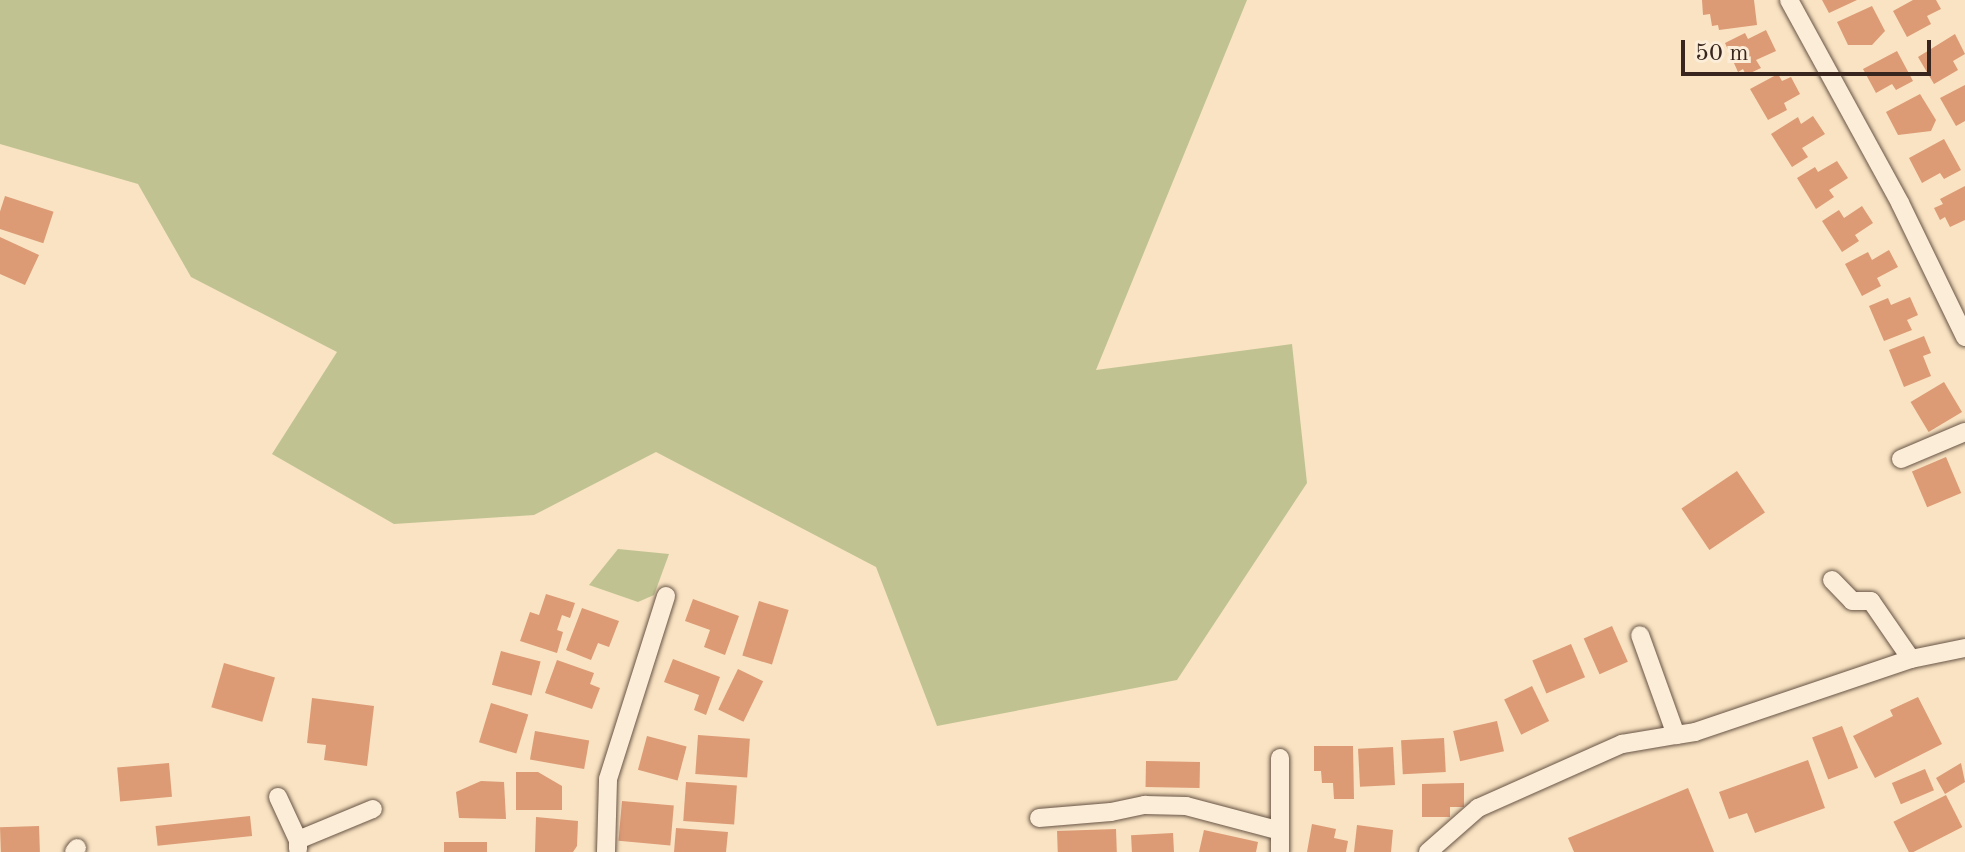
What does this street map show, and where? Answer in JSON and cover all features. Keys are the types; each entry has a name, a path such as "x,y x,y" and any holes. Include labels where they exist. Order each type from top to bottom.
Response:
{"lane":[{"path":"1789,0 1900,203 1965,337"},
{"path":"1901,459 1965,432"},
{"path":"1832,580 1852,601 1871,601 1911,659"},
{"path":"606,852 608,779 666,596"},
{"path":"1640,635 1676,735"},
{"path":"1428,852 1478,808 1622,744 1695,732 1911,659 1965,648"},
{"path":"1280,758 1277,830 1280,852"},
{"path":"278,797 298,846 373,809"},
{"path":"1039,818 1111,812 1145,805 1186,806 1277,830"}],"green space":[{"path":"0,0 1247,0 1096,370 1292,344 1307,483 1177,680 937,726 876,567 656,452 534,515 394,524 272,454 337,352 191,277 138,184 0,144"},
{"path":"618,549 669,554 654,595 638,602 589,585"}],"building":[{"path":"1702,0 1754,0 1757,25 1719,30 1718,25 1712,26 1710,14 1703,15"},
{"path":"1822,0 1857,0 1829,13"},
{"path":"1913,0 1936,0 1941,9 1927,16 1931,24 1907,37 1893,11"},
{"path":"1872,6 1885,31 1872,45 1848,45 1837,22"},
{"path":"1766,30 1776,51 1756,60 1761,68 1746,75 1743,69 1738,72 1725,43 1745,33 1748,39"},
{"path":"1955,34 1965,54 1953,61 1958,70 1934,84 1918,57"},
{"path":"1897,51 1913,81 1896,90 1892,84 1876,93 1863,69"},
{"path":"1778,74 1782,81 1791,77 1800,94 1784,103 1787,110 1768,120 1750,89"},
{"path":"1965,85 1965,121 1956,126 1940,98"},
{"path":"1920,94 1936,120 1931,131 1898,135 1886,112"},
{"path":"1813,116 1825,134 1802,148 1808,157 1792,167 1771,134 1798,117 1801,124"},
{"path":"1944,139 1961,170 1944,179 1940,173 1922,183 1909,158"},
{"path":"1837,161 1848,178 1829,190 1834,197 1816,209 1797,178 1815,167 1818,172"},
{"path":"1965,186 1965,220 1950,227 1945,217 1940,220 1934,208 1943,204 1940,199"},
{"path":"5,196 54,212 43,243 0,229 0,211"},
{"path":"1862,206 1873,223 1855,235 1859,241 1842,252 1822,221 1839,210 1844,218"},
{"path":"0,237 39,255 25,285 0,274"},
{"path":"1889,250 1898,267 1877,278 1881,286 1862,296 1845,264 1868,252 1872,260"},
{"path":"1910,297 1918,315 1907,320 1912,330 1884,341 1869,306 1888,298 1891,305"},
{"path":"1924,336 1931,353 1923,356 1931,376 1904,387 1889,350"},
{"path":"1944,382 1962,412 1929,432 1911,402"},
{"path":"1946,457 1961,493 1927,507 1912,471"},
{"path":"1737,471 1765,512 1709,550 1681,508"},
{"path":"546,594 575,603 570,618 562,615 557,630 563,632 557,653 520,641 530,612 539,615"},
{"path":"693,599 739,616 725,655 704,647 710,630 685,621"},
{"path":"759,601 789,610 772,665 742,656"},
{"path":"582,608 619,621 609,647 598,643 591,660 566,650"},
{"path":"1612,626 1628,662 1600,674 1584,639"},
{"path":"1571,644 1585,677 1546,694 1532,660"},
{"path":"501,651 541,662 532,695 492,685"},
{"path":"673,659 720,677 706,715 694,710 699,695 664,682"},
{"path":"557,660 594,673 590,684 600,688 592,709 545,693"},
{"path":"224,663 275,678 262,722 211,707"},
{"path":"738,669 763,681 743,722 718,709"},
{"path":"1532,686 1549,721 1521,735 1504,700"},
{"path":"1918,697 1942,744 1875,778 1853,736 1893,716 1890,710"},
{"path":"312,698 374,706 367,766 324,760 326,745 307,743"},
{"path":"491,703 528,714 516,754 479,742"},
{"path":"1497,721 1504,751 1460,761 1453,731"},
{"path":"1842,726 1858,768 1828,779 1812,737"},
{"path":"535,731 589,741 584,769 530,760"},
{"path":"698,735 750,739 747,778 695,774"},
{"path":"647,736 687,747 678,780 638,770"},
{"path":"1444,738 1446,772 1403,774 1401,740"},
{"path":"1314,746 1353,746 1354,799 1334,799 1333,783 1322,783 1321,771 1314,771"},
{"path":"1393,747 1395,785 1360,787 1358,749"},
{"path":"1808,760 1825,808 1755,833 1747,813 1729,819 1719,792"},
{"path":"1146,761 1200,762 1200,788 1146,787"},
{"path":"169,763 172,797 120,801 117,768"},
{"path":"1961,763 1965,782 1945,794 1936,778"},
{"path":"1925,769 1934,790 1901,804 1892,783"},
{"path":"516,772 538,772 562,786 562,810 516,810"},
{"path":"481,781 504,782 506,819 459,818 456,792"},
{"path":"686,782 737,786 734,824 683,821"},
{"path":"1464,783 1464,807 1450,807 1450,817 1422,817 1422,784"},
{"path":"1688,788 1714,852 1574,852 1568,838"},
{"path":"1946,795 1962,827 1909,852 1893,822"},
{"path":"622,801 674,806 670,845 619,841"},
{"path":"250,816 252,836 158,846 156,826"},
{"path":"536,817 578,821 577,846 573,852 535,852"},
{"path":"1312,824 1336,829 1334,838 1348,841 1346,852 1307,852"},
{"path":"1357,825 1393,830 1391,852 1354,852"},
{"path":"39,826 40,852 1,852 0,827"},
{"path":"676,828 728,832 726,852 674,852"},
{"path":"1116,829 1117,852 1058,852 1057,831"},
{"path":"1204,830 1258,842 1256,852 1199,852"},
{"path":"1173,833 1174,852 1132,852 1131,835"},
{"path":"444,842 487,842 487,852 444,852"}]}
